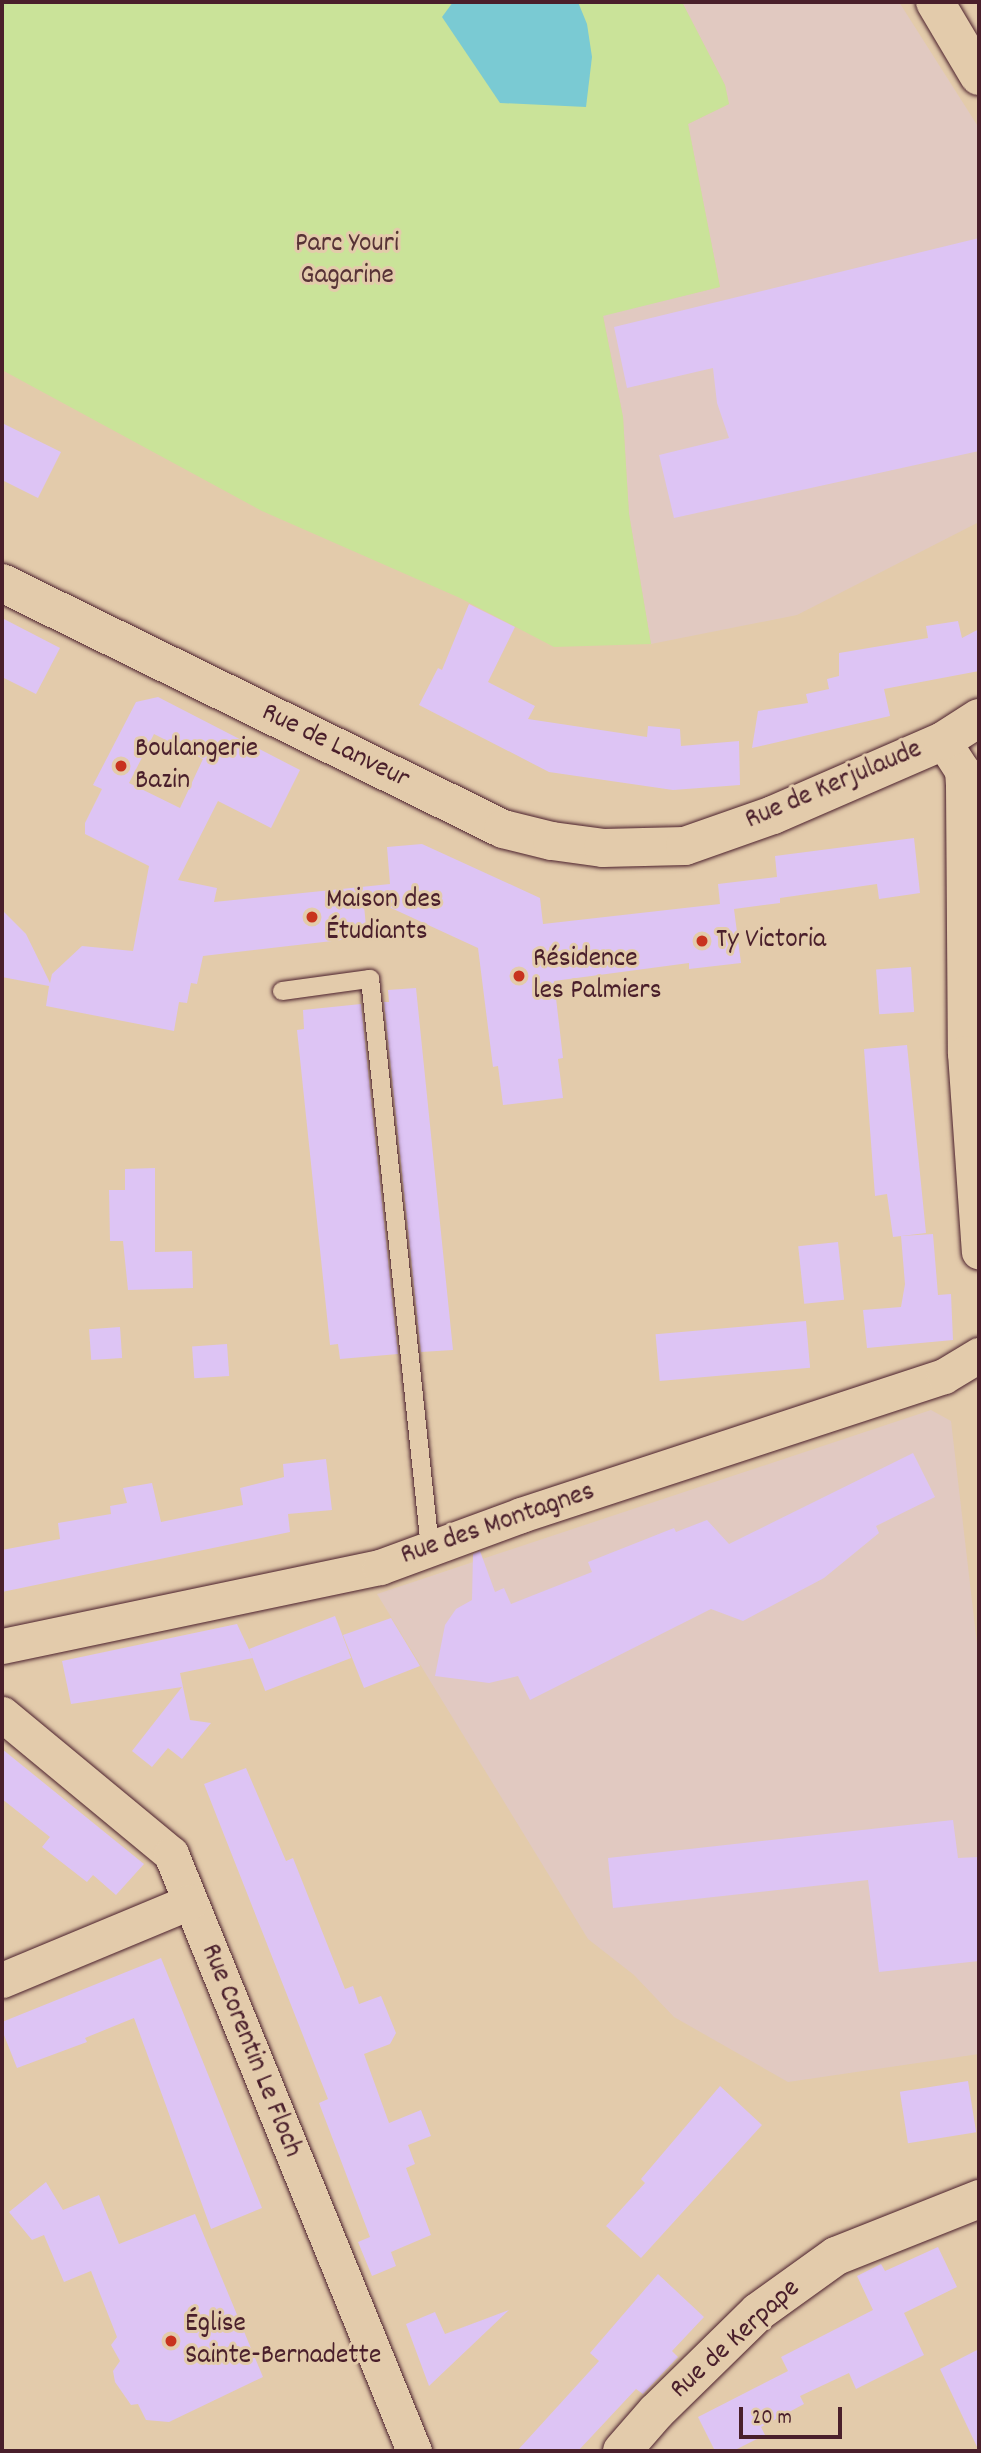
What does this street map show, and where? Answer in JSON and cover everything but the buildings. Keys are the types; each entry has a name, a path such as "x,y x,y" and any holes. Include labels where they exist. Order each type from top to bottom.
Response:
{"street":[{"path":"935,2 979,76"},
{"name":"Rue de Lanveur","path":"2,583 503,829 603,848 685,846"},
{"name":"Rue de Kerjulaude","path":"685,846 773,815 943,741 979,718"},
{"path":"943,741 962,770 966,832 965,1053 979,1252"},
{"name":"Rue des Montagnes","path":"2,1646 380,1567 944,1376 979,1354"},
{"name":"Rue Corentin Le Floch","path":"2,1714 171,1854 414,2451"},
{"path":"2,1980 189,1902"},
{"name":"Rue de Kerpape","path":"636,2446 758,2312 836,2256 976,2207"}],"lane":[{"path":"282,991 370,979 430,1548"}],"shaded area":[{"path":"682,2 899,2 979,128 979,522 797,615 651,644 629,514 623,417 603,315 720,287 688,124 729,104 725,85"},
{"path":"931,1410 951,1421 979,1661 979,2054 788,2082 674,2017 634,1975 588,1939 377,1594"}],"green space":[{"name":"Parc Youri Gagarine","path":"2,2 682,2 725,85 729,104 688,124 720,287 603,316 623,417 629,514 651,644 554,647 460,598 262,511 2,370"}],"water":[{"path":"453,2 578,2 587,24 592,57 586,107 500,103 442,17"}],"place":[{"name":"Boulangerie Bazin","path":"121,766"},
{"name":"Maison des Étudiants","path":"312,917"},
{"name":"Ty Victoria","path":"702,941"},
{"name":"Résidence les Palmiers","path":"519,976"},
{"name":"Église Sainte-Bernadette","path":"171,2341"}]}
